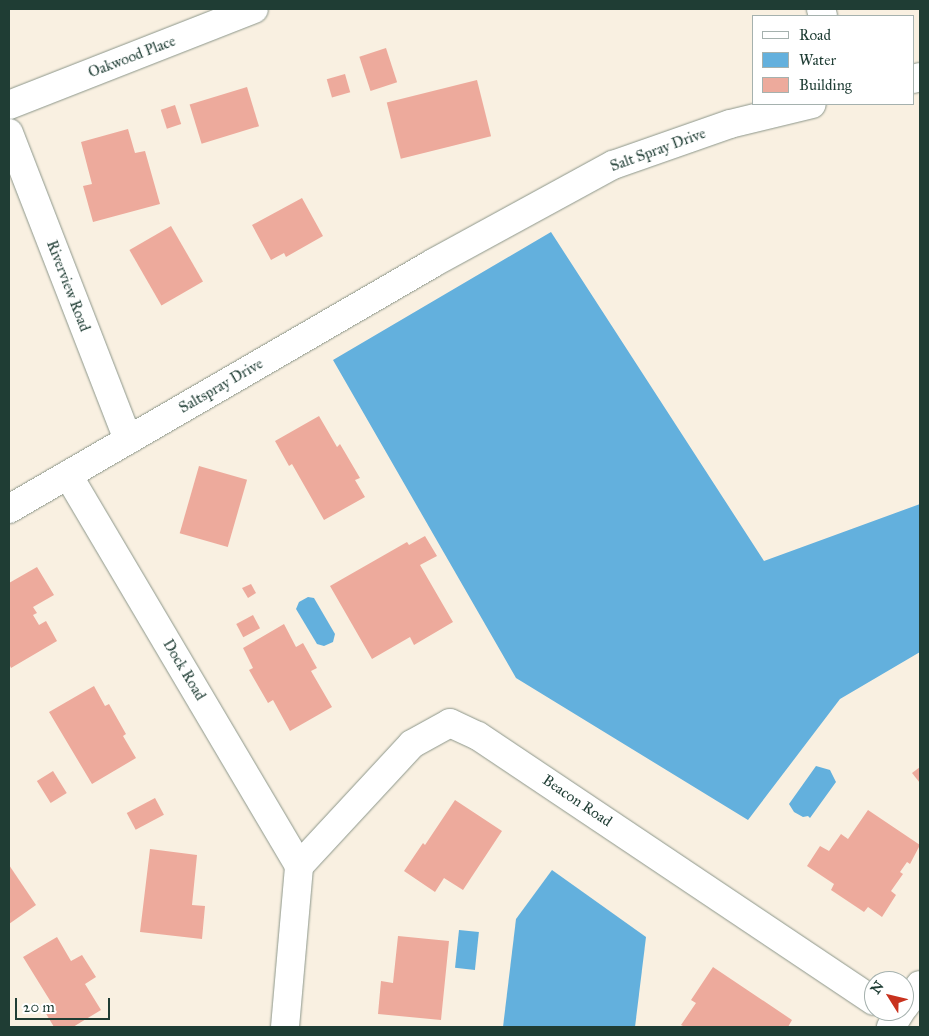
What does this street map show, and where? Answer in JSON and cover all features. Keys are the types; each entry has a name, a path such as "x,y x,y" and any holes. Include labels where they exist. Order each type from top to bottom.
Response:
{"street":[{"name":"Oakwood Place","path":"9,105 254,9"},
{"name":"Salt Spray Drive","path":"433,263 613,165 730,124 808,105"},
{"name":"Riverview Road","path":"9,133 128,440"},
{"name":"Saltspray Drive","path":"9,509 433,263"},
{"name":"Dock Road","path":"68,475 300,866"},
{"name":"Beacon Road","path":"300,866 412,744 450,723 478,736 864,994"},
{"path":"285,1027 300,866"}],"water":[{"path":"551,232 764,561 920,504 920,652 840,699 748,820 516,678 333,360"},
{"path":"308,597 314,598 335,634 333,642 324,646 317,644 296,609 299,602"},
{"path":"816,766 830,770 836,782 810,818 808,816 803,817 794,812 789,804"},
{"path":"552,870 646,937 635,1027 503,1027 516,919"},
{"path":"459,930 479,932 475,970 455,968"}],"building":[{"path":"386,48 397,82 370,91 359,57"},
{"path":"345,74 350,92 332,98 327,79"},
{"path":"477,80 491,136 401,159 387,102"},
{"path":"247,87 259,126 202,144 190,105"},
{"path":"175,105 181,124 167,129 161,110"},
{"path":"128,129 135,153 145,151 160,204 93,222 83,186 92,184 81,142"},
{"path":"302,198 323,236 286,257 284,253 271,260 252,225"},
{"path":"171,226 203,281 161,305 129,250"},
{"path":"319,416 337,447 340,444 360,478 355,480 365,497 324,520 292,464 289,466 275,441"},
{"path":"199,466 247,480 228,547 180,533"},
{"path":"425,536 437,556 420,565 453,622 414,645 410,637 372,659 330,586 407,542 409,545"},
{"path":"37,567 54,595 33,607 37,613 33,615 39,625 46,621 57,641 11,668 9,664 9,583"},
{"path":"251,584 256,593 248,598 242,588"},
{"path":"253,615 260,628 243,637 236,624"},
{"path":"284,624 296,647 303,643 317,668 311,671 332,707 290,731 273,700 268,703 249,670 253,668 243,648"},
{"path":"94,686 105,706 109,704 126,734 123,736 136,758 92,784 49,712"},
{"path":"920,767 920,783 912,773"},
{"path":"53,771 67,793 51,803 37,781"},
{"path":"155,798 164,815 136,830 127,813"},
{"path":"455,800 502,831 463,890 444,878 435,892 404,871 423,843 425,845"},
{"path":"868,810 920,845 910,864 907,862 900,872 903,874 891,891 896,895 882,917 868,907 864,912 831,890 834,884 807,866 820,846 829,851 841,834 848,839"},
{"path":"150,849 197,855 192,905 205,906 202,939 140,932"},
{"path":"9,865 36,905 9,924"},
{"path":"398,936 449,941 441,1020 378,1014 381,981 393,983"},
{"path":"57,937 71,961 82,955 96,977 85,984 101,1010 73,1027 54,1027 45,1012 54,1007 23,957"},
{"path":"713,967 792,1020 788,1027 685,1027 681,1025 696,1003 691,1000"}]}
